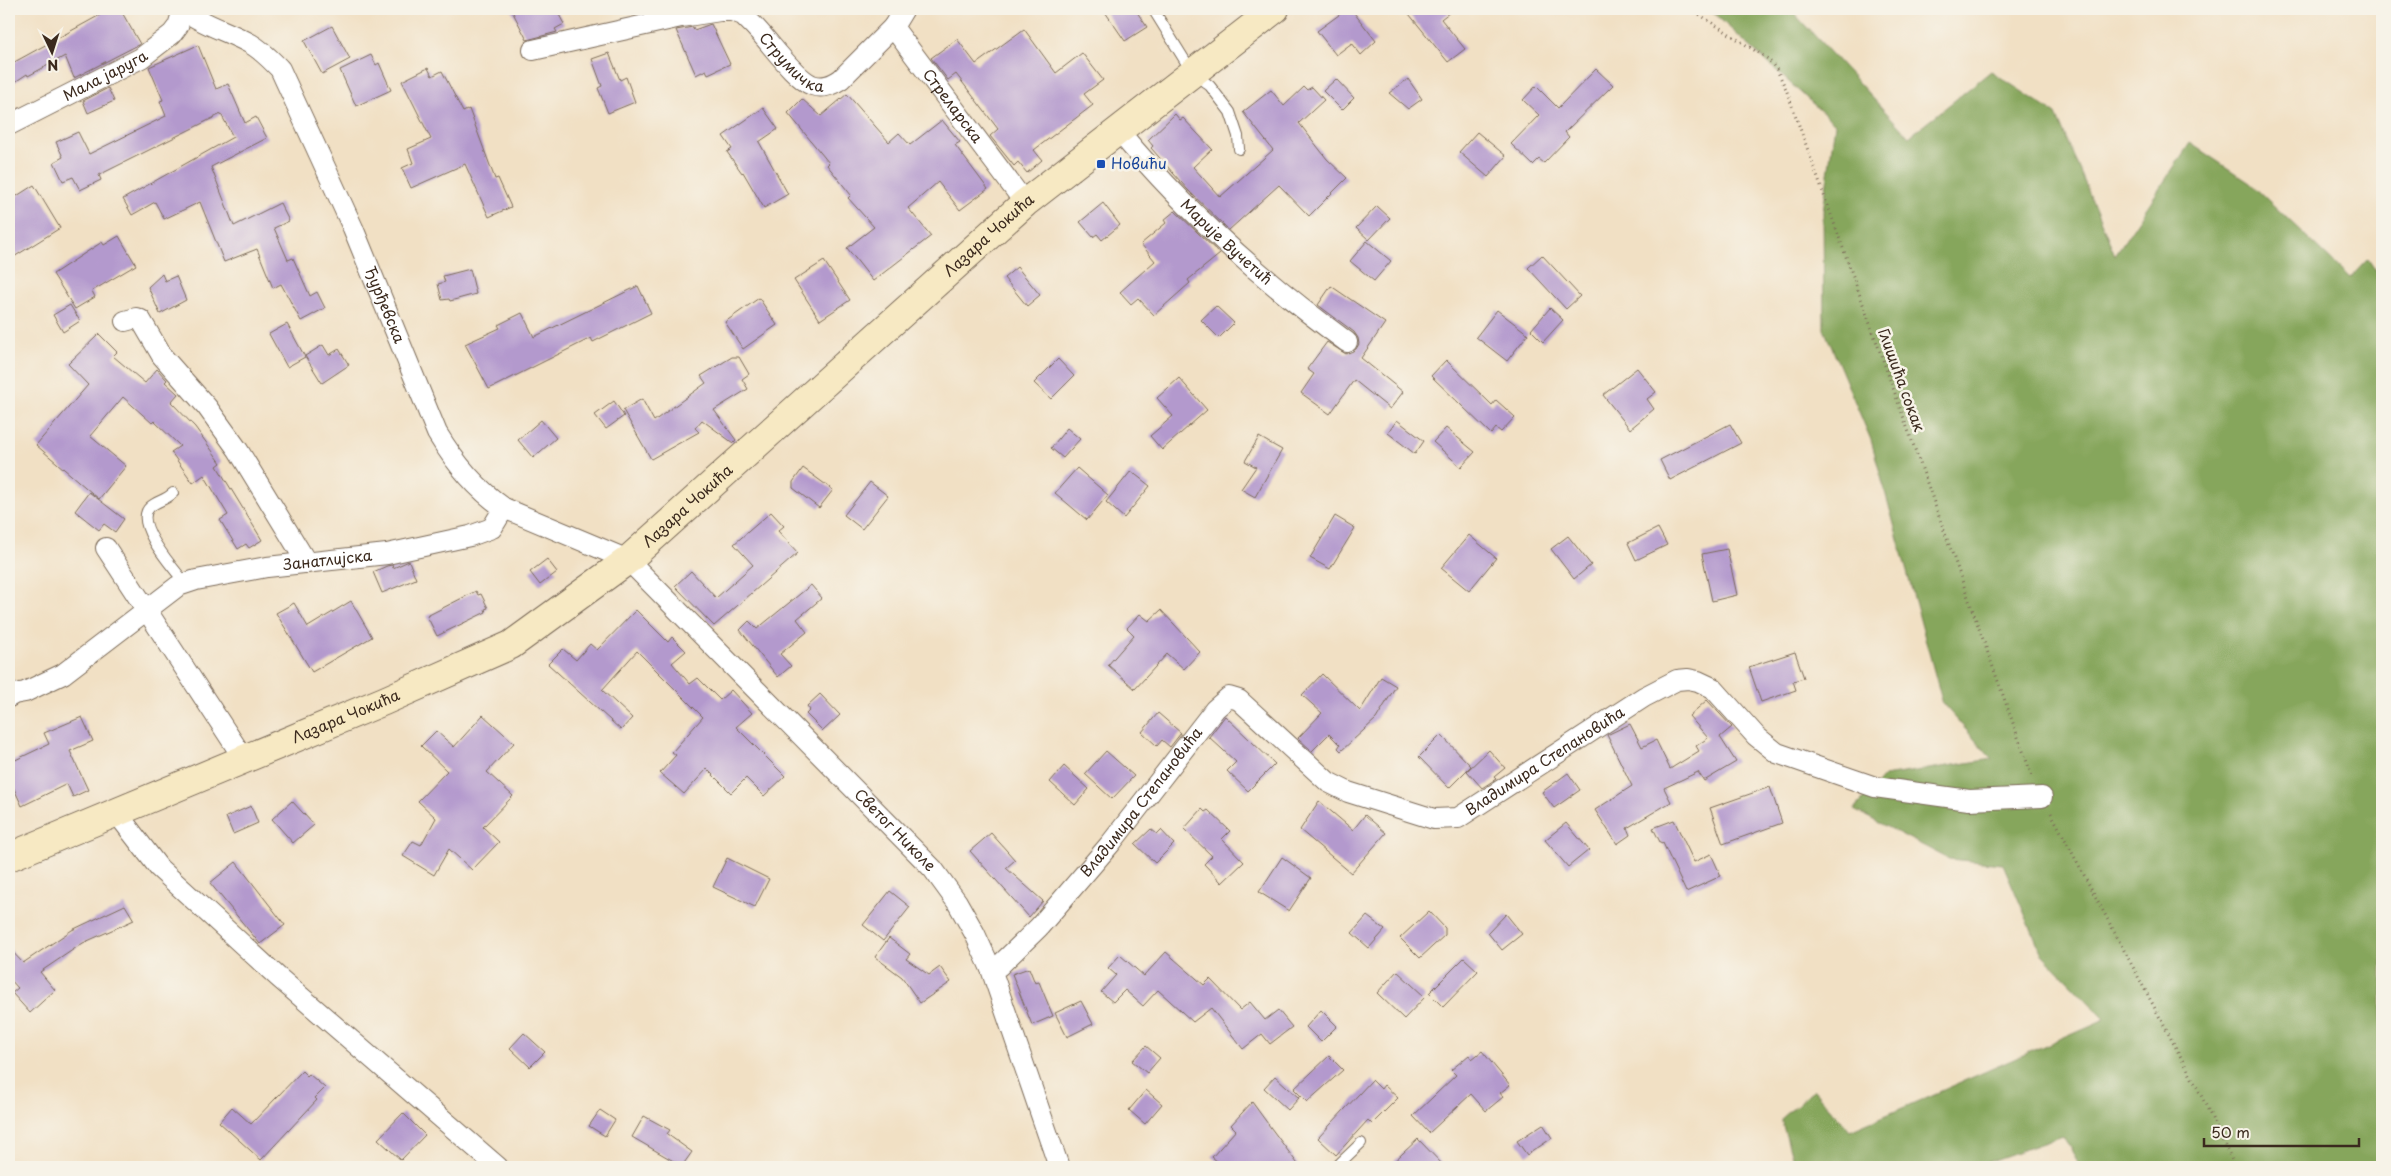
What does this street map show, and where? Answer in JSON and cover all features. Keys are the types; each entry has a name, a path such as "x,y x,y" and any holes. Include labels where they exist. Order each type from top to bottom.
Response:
{"street":[{"name":"Мала јаруга","path":"9,125 141,58 172,34 178,26 182,9"},
{"name":"Ђурђевска","path":"182,9 198,20 251,44 268,56 280,69 352,228 437,433 455,463 488,497 504,508 628,560"},
{"path":"893,27 904,9"},
{"name":"Лазара Чокића","path":"9,857 511,645 628,560 1025,202 1275,9"},
{"name":"Струмичка","path":"533,50 681,17 720,10 732,11 743,15 805,81 820,87 834,84 841,79 893,27"},
{"name":"Стреларска","path":"893,27 1025,202"},
{"name":"Марије Вучетић","path":"1118,130 1196,216 1221,240 1279,290 1347,342"},
{"path":"124,320 136,318 141,320 162,356 207,407 238,450 308,563"},
{"name":"Занатлијска","path":"9,697 26,692 63,674 178,586 267,567 387,554 470,536 492,528 504,508"},
{"path":"106,548 244,759"},
{"name":"Светог Николе","path":"628,560 933,869 957,902 975,934 991,969 1059,1167"},
{"name":"Владимира Степановића","path":"991,969 999,966 1039,927 1112,843 1215,709 1229,697 1240,700 1328,782 1348,792 1439,820 1458,818 1644,697 1677,680 1688,679 1714,688 1756,736 1776,753 1876,787 1969,800 2042,796"},
{"path":"116,812 159,868 278,977 498,1167"}],"lane":[{"path":"1153,9 1192,72 1210,86 1230,112 1238,136 1239,150"},
{"path":"173,493 150,507 145,514 147,527 160,551 186,584"},
{"path":"1336,1167 1361,1143"}],"path":[{"name":"Глишића сокак","path":"1691,9 1768,59 1777,70 1786,89 2029,771 2201,1095 2235,1167"}],"green space":[{"path":"1709,9 1790,9 1909,137 1991,71 2056,114 2115,255 2190,143 2250,183 2350,278 2368,259 2382,280 2382,1167 2081,1167 2063,1136 1974,1167 1795,1167 1781,1119 1814,1090 1850,1131 2105,1019 2042,954 2003,864 1949,859 1854,810 1884,776 1992,759 1943,704 1871,440 1824,329 1823,211 1835,124"}],"building":[{"path":"97,9 120,9 140,44 74,78 65,56 28,76 27,74 9,86 9,65 100,15"},
{"path":"511,9 556,9 564,24 555,29 557,32 527,40"},
{"path":"1103,9 1135,9 1147,27 1125,41"},
{"path":"1347,9 1351,9 1376,41 1361,55 1352,43 1336,55 1317,31"},
{"path":"1405,9 1454,9 1441,19 1465,49 1448,62"},
{"path":"711,24 730,64 708,74 706,70 696,75 676,30 693,27 694,30"},
{"path":"332,26 350,59 322,74 304,41"},
{"path":"1024,29 1056,73 1082,53 1103,80 1084,94 1093,105 1034,150 1042,160 1027,173 1018,162 1014,166 990,136 998,129 956,74 948,80 931,58 957,39 976,64"},
{"path":"198,45 216,89 228,84 245,123 256,117 267,138 211,167 234,226 280,203 289,221 274,228 288,260 293,258 310,296 317,292 325,308 301,321 281,284 273,288 257,249 224,262 200,202 164,219 155,202 132,215 123,199 233,137 221,114 99,175 101,180 80,190 73,177 63,181 54,162 63,157 56,142 78,132 89,154 166,116 160,101 163,100 149,67"},
{"path":"609,53 620,80 626,77 635,102 608,113 598,88 602,86 592,59"},
{"path":"371,55 376,65 379,63 391,90 356,106 340,70"},
{"path":"428,68 432,76 442,71 463,112 469,109 495,179 498,178 511,207 489,217 465,164 411,188 402,168 413,163 408,149 431,139 402,81"},
{"path":"1596,69 1613,85 1565,132 1569,137 1544,163 1539,159 1533,165 1511,144 1539,115 1523,100 1536,86 1558,108"},
{"path":"1336,79 1354,98 1342,110 1323,91"},
{"path":"1408,79 1422,99 1408,109 1389,93"},
{"path":"1304,87 1307,90 1312,87 1324,100 1299,123 1327,159 1347,178 1309,216 1279,185 1229,230 1188,190 1151,148 1153,146 1148,140 1175,114 1180,120 1183,118 1212,149 1193,167 1220,197 1273,150 1243,112 1271,90 1284,106"},
{"path":"108,88 114,101 88,113 83,101"},
{"path":"847,94 889,142 899,133 910,145 942,120 960,142 955,145 988,189 960,210 938,182 908,208 931,236 873,281 847,248 874,227 848,198 851,195 827,165 829,163 788,113 802,99 821,116"},
{"path":"763,108 778,129 759,142 788,194 764,208 743,172 727,152 732,149 723,136"},
{"path":"1477,132 1506,156 1488,177 1459,152"},
{"path":"34,185 60,228 9,260 9,201"},
{"path":"1103,203 1120,225 1102,240 1097,234 1093,237 1080,222"},
{"path":"1377,206 1390,218 1369,240 1356,228"},
{"path":"1175,211 1220,254 1188,280 1190,283 1154,315 1138,298 1131,304 1120,292 1155,261 1141,244 1166,223 1164,220"},
{"path":"119,236 136,265 92,291 95,297 75,309 53,274 102,242 104,245"},
{"path":"1367,241 1391,261 1374,281 1350,261"},
{"path":"1542,255 1580,296 1566,309 1528,268"},
{"path":"824,261 850,300 820,320 794,280"},
{"path":"1017,267 1040,295 1027,306 1004,278"},
{"path":"470,269 476,294 450,301 449,299 442,300 438,284 445,282 443,276"},
{"path":"162,274 165,281 176,276 186,300 160,314 148,287"},
{"path":"638,286 651,313 593,342 591,338 489,389 465,344 500,328 498,325 522,313 534,337"},
{"path":"1331,286 1385,323 1361,358 1403,392 1390,409 1354,380 1330,414 1301,393 1314,374 1307,369 1327,342 1346,354 1356,349 1359,344 1354,332 1318,305"},
{"path":"759,298 777,325 743,349 725,322"},
{"path":"70,305 80,321 63,332 53,315"},
{"path":"1216,306 1234,323 1219,338 1201,320"},
{"path":"1550,308 1563,320 1543,342 1531,330"},
{"path":"1497,310 1528,334 1507,361 1476,337"},
{"path":"287,324 305,357 287,367 269,334"},
{"path":"99,334 117,352 113,356 145,383 157,369 167,380 165,382 178,394 171,402 195,427 221,463 217,466 262,540 249,548 246,544 238,549 220,520 228,515 204,475 193,483 171,452 180,446 154,421 152,423 123,397 90,436 126,466 99,499 36,445 88,385 68,364"},
{"path":"323,345 329,355 339,349 349,365 322,383 305,356"},
{"path":"732,357 739,357 749,374 742,379 748,389 714,410 736,440 733,443 702,420 695,428 699,432 651,459 623,410 642,399 654,421 706,383 701,376"},
{"path":"1058,359 1074,376 1051,399 1034,383"},
{"path":"1446,360 1492,405 1496,400 1515,417 1501,432 1496,428 1491,434 1431,376"},
{"path":"1637,368 1656,392 1647,399 1654,409 1630,429 1603,395"},
{"path":"1179,378 1207,410 1162,450 1150,436 1173,416 1157,398"},
{"path":"614,401 624,416 606,429 595,415"},
{"path":"541,420 556,438 533,458 518,440"},
{"path":"1397,420 1424,441 1415,454 1388,433"},
{"path":"1730,424 1741,443 1670,480 1660,460"},
{"path":"1067,428 1080,439 1063,458 1051,448"},
{"path":"1446,428 1475,452 1461,467 1433,442"},
{"path":"1259,437 1282,450 1255,497 1241,489 1256,467 1245,461"},
{"path":"803,468 833,490 819,508 793,488 793,482"},
{"path":"1077,468 1108,495 1087,520 1055,493"},
{"path":"1131,471 1150,486 1124,518 1106,502"},
{"path":"870,482 888,496 862,529 844,515"},
{"path":"89,492 124,519 115,532 104,524 99,530 75,511"},
{"path":"771,512 784,526 778,531 798,553 714,626 675,586 691,571 716,598 753,565 734,544"},
{"path":"1335,516 1355,528 1330,569 1310,558"},
{"path":"1658,528 1667,545 1636,560 1628,543"},
{"path":"1469,535 1496,558 1469,591 1441,568"},
{"path":"1568,536 1591,565 1574,579 1551,549"},
{"path":"1727,549 1737,595 1712,601 1702,554"},
{"path":"547,559 557,572 540,585 530,572"},
{"path":"409,561 416,579 382,593 373,572 392,565 393,568"},
{"path":"811,585 822,598 797,619 807,632 780,654 791,666 778,677 740,630 749,621 757,629"},
{"path":"476,591 478,595 481,594 488,608 485,609 486,612 437,636 427,616"},
{"path":"351,601 372,637 312,672 276,613 294,603 308,627"},
{"path":"636,610 668,642 672,637 686,651 672,663 690,684 698,678 720,700 731,690 752,713 736,727 785,776 764,796 746,778 731,793 707,769 684,794 660,773 676,755 672,752 703,717 637,651 602,690 632,718 621,730 548,664 563,649 576,660 590,644 597,650"},
{"path":"1161,610 1200,652 1184,669 1167,654 1135,689 1108,665 1134,635 1127,628 1140,614 1149,621"},
{"path":"1795,652 1804,678 1793,681 1796,690 1761,702 1749,667"},
{"path":"1322,674 1360,711 1381,677 1396,686 1376,719 1341,751 1338,748 1340,745 1329,734 1312,751 1298,738 1322,713 1302,695"},
{"path":"820,694 840,715 823,731 806,714 810,710 807,706"},
{"path":"1707,700 1732,727 1720,737 1736,762 1704,781 1698,772 1664,788 1671,802 1627,828 1630,835 1617,844 1595,810 1632,786 1607,735 1630,724 1642,747 1656,740 1670,769 1699,751 1696,746 1708,738 1689,716"},
{"path":"1158,713 1181,733 1170,747 1162,740 1157,746 1142,732"},
{"path":"483,715 514,743 487,772 513,796 483,827 499,842 472,870 449,849 434,875 403,856 413,841 421,845 436,818 418,801 447,771 421,746 436,731 454,747"},
{"path":"1225,716 1275,764 1248,791 1227,771 1236,762 1209,737"},
{"path":"82,717 93,741 70,751 88,790 73,797 67,784 22,806 9,778 9,763 49,744 44,733"},
{"path":"1441,735 1471,766 1449,788 1419,757"},
{"path":"1489,750 1505,768 1494,777 1496,779 1482,788 1467,771"},
{"path":"1106,751 1134,776 1112,799 1085,774"},
{"path":"1064,766 1089,789 1075,805 1050,782"},
{"path":"1568,773 1580,790 1554,808 1542,792"},
{"path":"1770,787 1782,823 1723,844 1710,808"},
{"path":"292,801 314,825 293,843 272,819"},
{"path":"1319,801 1353,830 1365,815 1386,833 1351,873 1300,830"},
{"path":"251,806 258,823 233,834 226,817"},
{"path":"1202,809 1205,812 1208,810 1230,831 1222,839 1244,862 1222,883 1204,864 1212,856 1184,829"},
{"path":"1674,820 1694,862 1711,854 1721,876 1686,892 1663,843 1661,844 1653,828"},
{"path":"1566,823 1589,850 1568,867 1545,840"},
{"path":"1151,829 1157,834 1161,830 1174,844 1155,863 1135,844"},
{"path":"991,833 1015,860 1006,868 1043,901 1029,917 970,851"},
{"path":"1282,857 1311,878 1289,911 1259,892"},
{"path":"727,858 769,879 755,907 713,887"},
{"path":"236,862 285,925 260,944 210,883"},
{"path":"890,891 910,907 883,941 863,925"},
{"path":"125,905 134,920 83,943 40,972 55,990 30,1013 12,993 18,988 9,978 9,948 23,963 72,930"},
{"path":"1429,911 1445,928 1445,935 1420,958 1400,938"},
{"path":"1506,914 1522,934 1502,950 1488,933"},
{"path":"1367,916 1385,930 1369,948 1352,933"},
{"path":"889,938 910,954 906,959 929,975 940,967 951,982 920,1003 902,977 875,957"},
{"path":"1166,952 1204,985 1210,979 1240,1010 1250,1002 1265,1020 1278,1010 1292,1027 1270,1044 1262,1034 1243,1049 1211,1008 1193,1022 1158,990 1143,1006 1125,990 1113,1002 1101,992 1116,975 1108,968 1120,955 1144,976"},
{"path":"1464,958 1478,971 1443,1007 1429,993"},
{"path":"1029,968 1035,983 1039,982 1053,1016 1032,1025 1012,974"},
{"path":"1397,971 1425,997 1404,1019 1377,993"},
{"path":"1081,1001 1093,1024 1067,1037 1055,1013"},
{"path":"1321,1010 1337,1026 1321,1042 1306,1027"},
{"path":"524,1033 545,1052 530,1067 510,1048"},
{"path":"1146,1046 1160,1058 1147,1073 1132,1061"},
{"path":"1482,1051 1510,1085 1500,1093 1503,1097 1486,1111 1471,1094 1429,1133 1413,1116 1456,1075 1451,1070 1469,1055 1472,1059"},
{"path":"1329,1056 1343,1070 1307,1102 1294,1089"},
{"path":"302,1071 307,1076 309,1074 325,1088 315,1098 317,1100 261,1160 219,1122 232,1107 251,1124"},
{"path":"1275,1076 1299,1098 1288,1110 1264,1088"},
{"path":"1372,1080 1381,1089 1384,1085 1398,1098 1372,1124 1368,1120 1336,1155 1318,1138"},
{"path":"1146,1090 1162,1104 1145,1124 1129,1110"},
{"path":"1252,1102 1300,1167 1224,1167 1212,1157 1236,1130 1231,1125"},
{"path":"600,1110 615,1120 605,1136 589,1126"},
{"path":"403,1113 425,1135 401,1160 378,1139"},
{"path":"644,1116 670,1130 667,1134 692,1152 682,1166 632,1137"},
{"path":"1543,1124 1552,1138 1527,1155 1517,1141"},
{"path":"1418,1139 1445,1167 1388,1167"}],"place":[{"name":"Новићи","path":"1101,164"}]}
